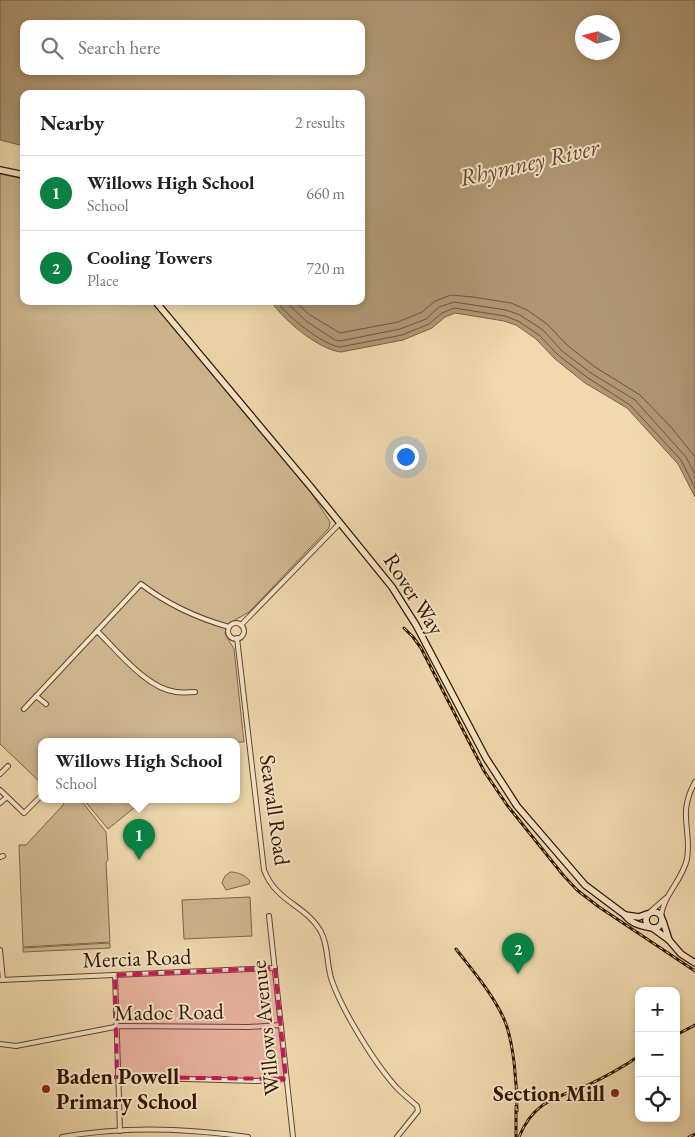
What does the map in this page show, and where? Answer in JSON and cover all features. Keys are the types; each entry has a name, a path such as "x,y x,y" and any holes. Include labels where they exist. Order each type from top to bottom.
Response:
{"street":[{"path":"0,170 20,174"},
{"name":"Rover Way","path":"158,305 385,577 410,615 474,736 517,806 585,885 635,923 653,929 670,940"},
{"path":"241,625 340,523"},
{"path":"24,709 141,584 179,608 214,623 229,627 235,623 241,625"},
{"path":"229,627 229,634 233,638 237,638 243,632 241,625"},
{"path":"97,631 143,676 159,687 176,692 195,692"},
{"name":"Seawall Road","path":"237,638 263,866 268,879 278,894 308,916 317,926 324,939 334,988 352,1021 389,1079 418,1107 418,1111 396,1137"},
{"path":"36,696 46,704"},
{"path":"0,774 8,766"},
{"path":"667,896 661,926 653,929 648,926 646,921 649,913 667,896 683,871 687,859 686,808 695,782"},
{"path":"0,790 24,814 38,799"},
{"path":"0,803 7,797"},
{"path":"625,915 639,917 658,912 662,918"},
{"name":"Willows Avenue","path":"268,916 293,1137"},
{"name":"Rover Way","path":"662,918 670,940 681,954 695,964"},
{"path":"0,950 1,980"},
{"name":"Mercia Road","path":"1,980 275,968"},
{"path":"114,975 120,1131"},
{"name":"Madoc Road","path":"0,1044 16,1046 116,1027 248,1027 281,1025"},
{"path":"118,1076 256,1081 286,1079"},
{"path":"62,1137 120,1131 184,1130 248,1137"}],"highlighted area":[{"path":"275,968 286,1079 117,1077 115,975"}],"shaded area":[{"path":"0,174 20,178 20,305 154,305 310,491 330,522 329,528 249,612 230,623 226,628 225,634 234,649 244,742 240,742 240,738 38,738 38,780 0,744"},
{"path":"83,803 106,832 110,942 23,947 19,845 26,845 64,804"},
{"path":"86,803 140,803 108,829"},
{"path":"230,872 239,873 244,876 249,880 249,884 226,890 222,883 225,876"},
{"path":"250,897 252,936 184,939 182,900"},
{"path":"110,943 110,948 23,952 23,948"}],"water":[{"name":"Rhymney River","path":"0,0 695,0 695,497 678,464 627,408 585,383 555,359 536,339 516,325 504,321 455,313 445,317 432,328 403,340 341,352 322,346 312,340 292,325 276,308 274,305 365,305 365,90 20,90 20,145 0,140"}],"railway":[{"path":"404,628 421,648 484,771 507,805 563,875 577,890 599,907 695,971"},
{"path":"456,949 488,991 504,1019 513,1052 517,1111"},
{"path":"680,1033 695,1025"},
{"path":"519,1137 532,1116 547,1102 601,1079 635,1059"},
{"path":"516,1106 516,1137"},
{"path":"689,1137 695,1134"}],"place":[{"name":"Willows High School","path":"139,860"},
{"name":"Cooling Towers","path":"518,974"},
{"name":"Baden Powell Primary School","path":"46,1089"},
{"name":"Section Mill","path":"615,1093"}]}
